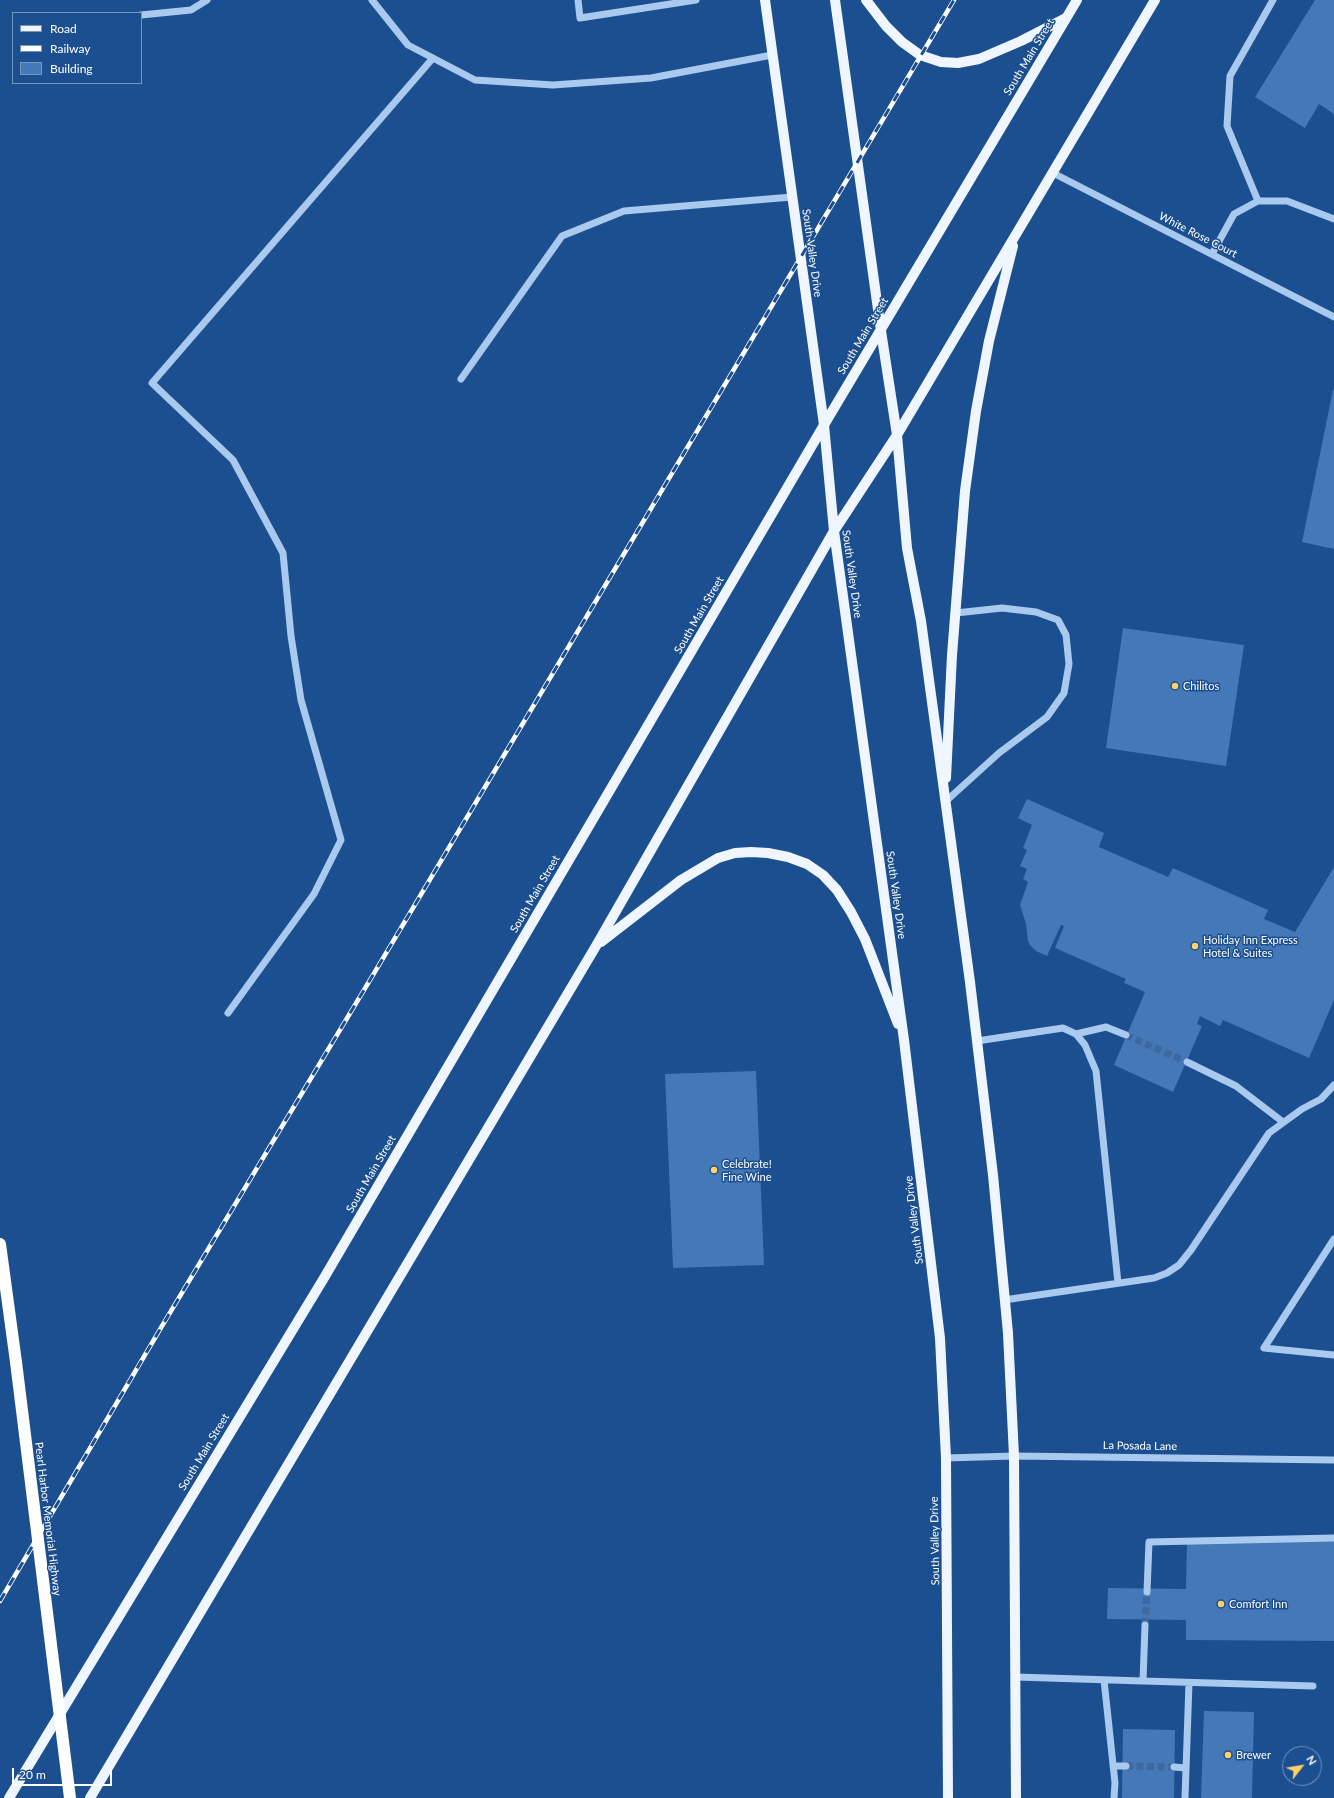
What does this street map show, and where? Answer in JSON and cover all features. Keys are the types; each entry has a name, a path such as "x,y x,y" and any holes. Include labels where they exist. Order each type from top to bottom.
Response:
{"highway":[{"name":"Pearl Harbor Memorial Highway","path":"0,1244 70,1798"}],"main road":[{"name":"South Valley Drive","path":"764,0 824,425 834,531 904,1040 940,1338 946,1458 948,1798"},
{"path":"835,0 897,434 907,548 920,621 945,802 977,1041 992,1174 1004,1300 1014,1456 1016,1798"},
{"path":"866,0 886,26 902,42 920,55 941,62 958,63 979,59 1021,41 1066,18"},
{"name":"South Main Street","path":"9,1798 324,1278 824,425 1077,0"},
{"path":"90,1798 596,946 834,531 897,434 1155,0"},
{"path":"945,802 965,491 976,411 989,341 1016,234"},
{"path":"596,946 681,880 718,858 735,853 751,852 788,857 807,864 823,875 837,890 851,912 865,939 904,1040"}],"street":[{"path":"142,15 191,10 207,0"},
{"path":"372,0 408,45 475,80 553,85 651,78 772,55"},
{"path":"578,0 580,18 696,0"},
{"path":"1258,201 1227,126 1230,76 1274,0"},
{"path":"228,1013 314,894 341,840 300,700 291,636 283,553 233,460 152,383 433,58"},
{"name":"White Rose Court","path":"1053,173 1334,317"},
{"path":"461,379 562,236 624,211 792,197"},
{"path":"1212,254 1234,214 1258,201 1287,201 1334,219"},
{"path":"945,802 998,753 1048,717 1064,693 1069,664 1066,635 1058,620 1036,612 1002,608 956,613"},
{"path":"1076,1034 1106,1027 1126,1035"},
{"path":"977,1041 1062,1028 1076,1034 1085,1045 1096,1071 1118,1283"},
{"path":"1186,1062 1236,1086 1283,1122"},
{"path":"1004,1300 1154,1278 1167,1273 1179,1265 1191,1250 1269,1133 1283,1122 1321,1099 1334,1085"},
{"path":"1334,1239 1264,1348 1334,1355"},
{"name":"La Posada Lane","path":"946,1458 1014,1456 1334,1460"},
{"path":"1147,1592 1148,1542 1334,1538"},
{"path":"1143,1681 1146,1625"},
{"path":"1016,1677 1313,1686"},
{"path":"1104,1680 1115,1783 1114,1798"},
{"path":"1185,1798 1189,1683"},
{"path":"1112,1766 1126,1766"},
{"path":"1174,1767 1186,1768"}],"building":[{"path":"1315,0 1334,0 1334,114 1319,104 1305,128 1255,97"},
{"path":"1334,390 1334,549 1302,542"},
{"path":"1123,628 1244,645 1226,766 1106,748"},
{"name":"Holiday Inn Express Hotel & Suites","path":"1027,799 1104,833 1099,847 1168,877 1173,868 1268,910 1264,919 1295,932 1334,867 1334,1000 1309,1058 1223,1020 1220,1026 1200,1016 1197,1024 1202,1026 1173,1092 1114,1065 1145,992 1124,983 1126,979 1055,948 1064,926 1061,925 1047,956 1036,951 1030,945 1028,941 1026,924 1020,905 1028,882 1023,879 1027,869 1020,866 1027,850 1023,848 1032,825 1018,818"},
{"name":"Celebrate! Fine Wine","path":"756,1071 764,1265 673,1268 665,1074"},
{"name":"Comfort Inn","path":"1187,1539 1334,1541 1334,1641 1186,1640 1186,1620 1107,1619 1108,1588 1186,1589"},
{"name":"Brewer","path":"1204,1711 1254,1712 1252,1798 1201,1798"},
{"path":"1123,1729 1175,1730 1174,1798 1122,1798"}],"tunnel":[{"path":"1126,1035 1187,1062"},
{"path":"1145,1625 1147,1592"},
{"path":"1126,1766 1174,1767"}],"railway":[{"path":"0,1601 162,1326 954,0"}],"place":[{"name":"Chilitos","path":"1175,686"},
{"name":"Holiday Inn Express Hotel & Suites","path":"1195,946"},
{"name":"Celebrate! Fine Wine","path":"714,1170"},
{"name":"Comfort Inn","path":"1221,1604"},
{"name":"Brewer","path":"1228,1755"}]}
